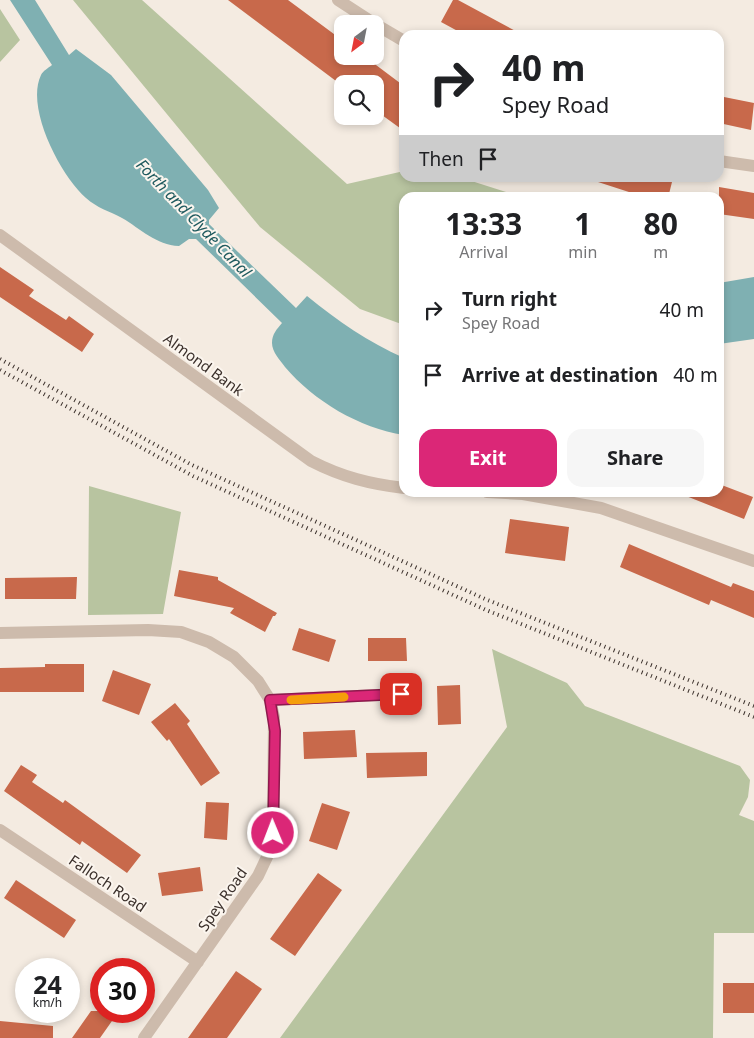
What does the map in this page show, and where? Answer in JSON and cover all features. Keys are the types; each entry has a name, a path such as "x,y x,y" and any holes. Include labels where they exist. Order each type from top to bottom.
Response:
{"street":[{"path":"338,0 361,15"},
{"path":"384,29 399,38"},
{"path":"724,162 754,166"},
{"name":"Almond Bank","path":"0,235 311,461 335,473 369,484 399,487"},
{"path":"540,497 601,508 754,561"},
{"name":"Spey Road","path":"0,633 148,630 181,632 209,642 234,657 258,681 270,700 275,731 273,833 267,857 258,876 144,1038"},
{"path":"270,700 401,694"},
{"name":"Falloch Road","path":"0,830 198,962"}],"green space":[{"path":"73,0 142,0 347,184 399,172 399,182 475,182 506,192 399,192 399,323 360,309 260,227"},
{"path":"0,9 20,40 0,62"},
{"path":"89,486 181,512 163,614 88,615"},
{"path":"492,649 567,683 585,706 740,766 750,780 748,797 739,815 754,821 754,933 714,933 713,1038 280,1038 507,727"}],"water":[{"name":"Forth and Clyde Canal","path":"10,0 35,0 69,55 76,49 111,75 208,190 219,208 209,220 209,224 296,308 307,296 354,330 399,356 399,434 370,426 338,411 324,402 297,379 285,367 272,346 274,334 282,323 196,239 189,239 179,246 163,243 122,218 94,204 76,188 48,141 38,105 37,89 41,75 52,65"},
{"path":"754,277 754,339 724,343 724,282"}],"building":[{"path":"228,0 288,0 334,34 334,65 376,65 399,82 399,127 384,117 384,75 334,75 334,80"},
{"path":"453,0 458,0 514,30 456,30 441,22"},
{"path":"724,97 754,103 751,130 724,124"},
{"path":"598,182 672,182 670,192 630,192"},
{"path":"719,187 754,193 754,219 724,215 724,192 719,192"},
{"path":"0,267 34,290 29,296 66,320 69,316 94,334 82,352 0,297"},
{"path":"724,486 753,497 744,519 689,497 724,497"},
{"path":"510,519 569,527 565,561 505,553"},
{"path":"629,544 731,587 733,583 754,591 754,618 711,600 709,605 620,567"},
{"path":"179,570 218,577 218,580 277,613 273,616 265,632 230,613 234,608 174,596"},
{"path":"77,577 76,599 5,599 5,578"},
{"path":"299,628 336,640 329,662 292,650"},
{"path":"368,638 406,638 407,661 368,661"},
{"path":"45,664 84,664 84,692 0,692 0,668 45,667"},
{"path":"113,670 151,684 139,715 102,701"},
{"path":"460,685 461,724 438,725 437,686"},
{"path":"175,703 190,721 187,724 220,773 201,786 169,739 167,741 151,722"},
{"path":"355,730 357,757 304,759 303,732"},
{"path":"427,752 427,776 367,778 366,753"},
{"path":"21,765 37,775 32,782 63,803 65,800 141,855 127,873 82,841 80,845 4,791"},
{"path":"206,802 229,803 227,840 204,838"},
{"path":"322,803 350,812 337,850 309,841"},
{"path":"200,867 203,891 162,896 158,873"},
{"path":"318,873 342,890 295,956 270,939"},
{"path":"16,880 76,920 64,938 4,898"},
{"path":"236,971 262,989 227,1038 188,1038"},
{"path":"723,983 754,983 754,1013 723,1013"},
{"path":"90,1012 90,1023 111,1023 100,1038 72,1038"},
{"path":"0,1021 53,1026 53,1038 0,1038"}],"railway":[{"path":"0,359 192,465 485,599 754,706"},
{"path":"0,370 193,476 486,610 754,717"}],"slow traffic":[{"path":"291,700 344,697"}],"route":[{"path":"273,833 275,731 270,700 401,694"}]}
